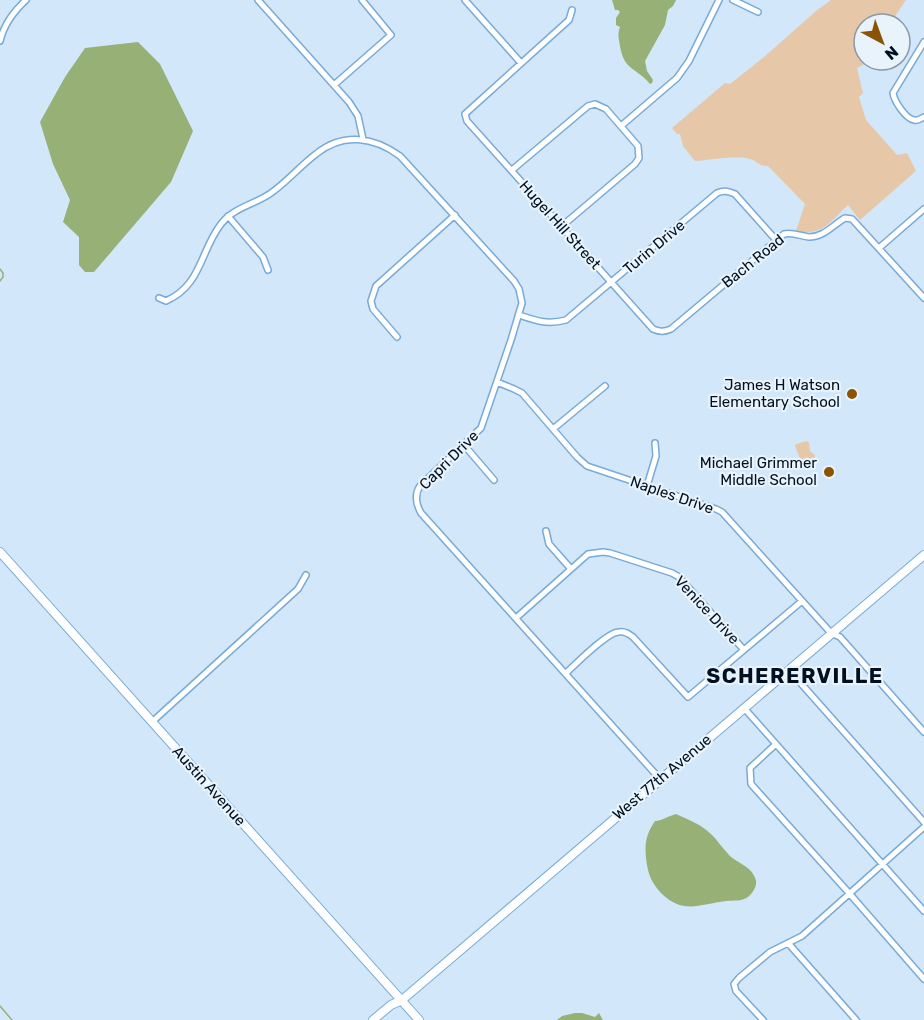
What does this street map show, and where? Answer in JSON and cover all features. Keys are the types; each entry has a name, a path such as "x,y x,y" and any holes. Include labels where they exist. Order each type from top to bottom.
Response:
{"street":[{"path":"0,41 11,15 26,0"},
{"path":"159,298 166,301 176,297 186,288 198,271 220,225 228,216 239,208 269,195 316,153 326,147 347,140 363,139 358,116 349,102 258,0"},
{"path":"334,85 391,35 362,0"},
{"path":"465,0 521,63 569,20 572,10"},
{"path":"621,126 677,78 689,61 719,0"},
{"path":"733,0 758,12"},
{"path":"924,42 894,93 897,104 913,120 924,117"},
{"name":"Hugel Hill Street","path":"521,63 465,114 467,121 653,329 660,331"},
{"path":"512,171 588,106 595,105 606,109 638,146 639,158 635,164 562,226"},
{"name":"Capri Drive","path":"363,139 384,146 400,156 514,281 519,289 522,303 481,428 420,486 416,496 418,507 660,779"},
{"name":"Turin Drive","path":"519,315 544,323 566,320 723,191 735,194 776,240"},
{"path":"924,209 879,248 924,298"},
{"path":"397,337 373,309 371,301 376,286 454,215"},
{"path":"228,216 263,257 268,270"},
{"name":"Bach Road","path":"660,331 665,332 671,329 784,234 790,232 812,237 822,235 844,218 852,219 879,248"},
{"name":"Naples Drive","path":"497,382 522,393 587,466 716,509 722,513 831,633 840,637 924,732"},
{"path":"553,429 605,386"},
{"path":"646,486 656,456 655,443"},
{"path":"464,445 494,480"},
{"path":"546,531 549,544 571,569"},
{"name":"Austin Avenue","path":"0,552 419,1020"},
{"name":"Venice Drive","path":"516,618 588,555 603,552 672,573 685,582 744,650"},
{"name":"West 77th Avenue","path":"373,1020 391,1005 402,1000 924,555"},
{"path":"152,722 298,589 306,576"},
{"path":"566,674 608,636 623,632 633,637 688,697 802,601"},
{"path":"789,670 924,822"},
{"path":"744,708 924,910"},
{"path":"776,744 750,768 751,784 924,979"},
{"path":"763,1020 736,991 734,984 739,978 770,952 802,936 924,827"},
{"path":"788,943 856,1020"}],"shaded area":[{"path":"612,0 676,0 668,10 665,25 645,61 647,71 653,80 650,84 624,60 619,39 620,27 616,25 616,18 620,12 615,10"},
{"path":"831,0 906,0 898,12 852,12 852,72 858,72 863,93 859,97 866,120 897,155 907,153 916,171 860,220 848,205 825,226 805,232 796,231 805,204 768,166 744,158 695,161 683,146 680,134 672,128 725,83 730,84 764,57"},
{"path":"138,42 160,64 193,131 171,182 94,272 85,272 79,265 79,237 63,222 70,200 53,164 40,122 65,77 85,48"},
{"path":"807,441 810,451 815,455 815,460 808,466 801,461 795,446"},
{"path":"676,814 708,831 730,856 752,872 756,883 750,896 740,900 684,906 669,900 661,893 649,873 646,842 655,821"},
{"path":"575,1013 595,1017 599,1013 603,1020 557,1020 562,1016"}],"waterway":[{"path":"0,269 3,273 0,281"},
{"path":"0,1006 12,1020"}],"place":[{"name":"James H Watson Elementary School","path":"852,394"},
{"name":"Michael Grimmer Middle School","path":"829,472"}],"district":[{"name":"SCHERERVILLE","path":"795,675"}]}
